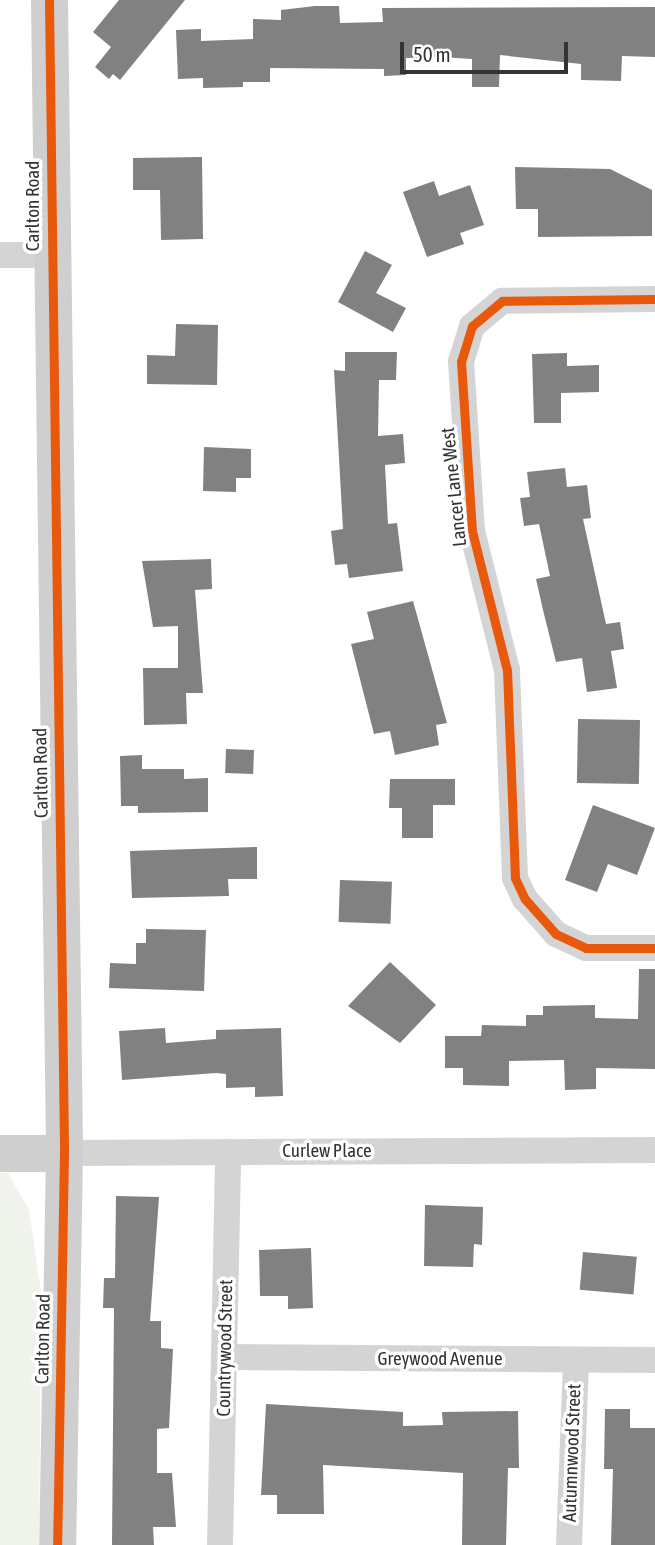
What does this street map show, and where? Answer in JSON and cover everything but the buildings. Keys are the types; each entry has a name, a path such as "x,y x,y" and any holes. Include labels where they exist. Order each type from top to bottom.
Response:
{"street":[{"name":"Carlton Road","path":"49,0 64,1153 57,1545"},
{"path":"0,255 51,255"},
{"name":"Lancer Lane West","path":"655,299 502,301 486,310 464,342 472,531 507,670 516,878 525,900 556,934 586,948 655,948"},
{"name":"Curlew Place","path":"0,1153 655,1150"},
{"name":"Countrywood Street","path":"220,1545 228,1152"},
{"name":"Greywood Avenue","path":"225,1357 655,1360"},
{"name":"Autumnwood Street","path":"569,1545 576,1360"}],"shaded area":[{"path":"0,1173 8,1173 29,1210 41,1292 39,1545 0,1545"}],"cycle path":[{"path":"49,0 64,1153 57,1545"},
{"path":"655,299 502,301 472,326 461,361 472,531 507,670 515,878 525,899 556,934 586,948 655,948"}]}
